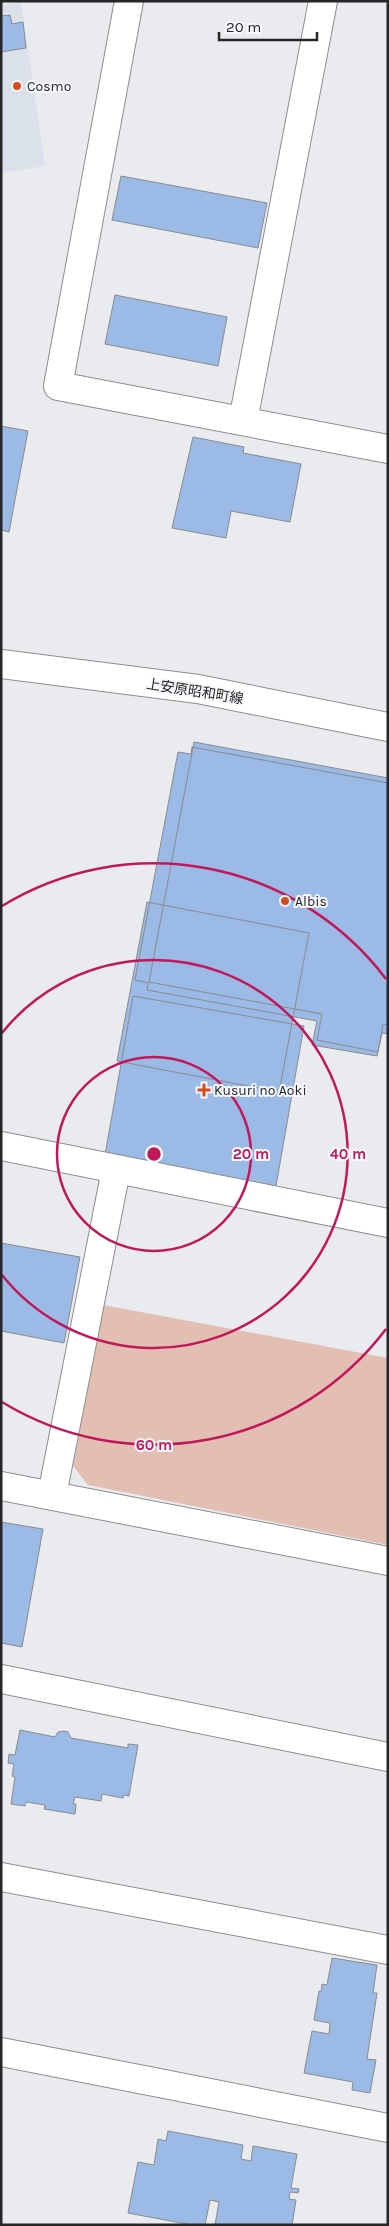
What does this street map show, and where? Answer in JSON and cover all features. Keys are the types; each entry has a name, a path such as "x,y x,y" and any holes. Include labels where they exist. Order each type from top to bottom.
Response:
{"street":[{"path":"129,1 58,386 388,449"},
{"path":"243,421 323,1"},
{"name":"上安原昭和町線","path":"1,664 198,689 388,727"},
{"path":"1,1146 388,1223"},
{"path":"52,1496 116,1170"},
{"path":"1,1486 388,1561"},
{"path":"1,1679 388,1757"},
{"path":"1,1877 388,1950"},
{"path":"1,2052 388,2128"}],"shaded area":[{"name":"Cosmo","path":"21,2 45,166 1,173 1,5"},
{"path":"103,1305 388,1358 388,1545 88,1485 73,1466"}],"building":[{"path":"10,15 12,24 23,22 26,48 1,52 1,16"},
{"path":"121,176 267,203 258,248 112,220"},
{"path":"115,295 227,317 218,366 105,344"},
{"path":"1,426 28,431 9,532 1,530"},
{"path":"193,437 244,447 243,453 301,464 290,522 231,511 226,538 172,528"},
{"path":"194,742 388,778 388,1025 383,1024 378,1052 317,1040 322,1014 149,982"},
{"path":"192,747 388,783 388,1034 382,1033 377,1056 312,1045 317,1021 147,990 148,983 135,980 178,752 191,754"},
{"path":"147,902 309,933 279,1092 117,1061"},
{"path":"133,996 304,1026 276,1186 105,1155"},
{"path":"1,1243 80,1257 64,1343 1,1331"},
{"path":"1,1522 43,1529 22,1647 1,1643"},
{"path":"20,1730 55,1737 58,1732 64,1731 68,1732 71,1738 128,1748 128,1744 138,1745 129,1796 124,1795 123,1798 102,1794 101,1801 75,1797 73,1804 76,1804 75,1814 44,1809 45,1805 26,1802 25,1806 11,1804 15,1777 12,1776 14,1764 8,1763 9,1754 15,1755"},
{"path":"332,1958 377,1965 373,1993 377,1993 367,2059 376,2060 370,2093 352,2090 353,2082 304,2073 312,2031 329,2034 330,2023 314,2020 319,1991 321,1992 322,1984 327,1985"},
{"path":"168,2131 243,2145 241,2159 251,2161 253,2146 297,2154 291,2188 299,2189 298,2193 290,2192 289,2199 296,2200 292,2225 215,2225 219,2202 210,2200 205,2225 192,2225 128,2213 138,2162 154,2165 158,2139 166,2141"}],"place":[{"name":"Cosmo","path":"17,86"},
{"name":"Albis","path":"285,901"},
{"name":"Kusuri no Aoki","path":"204,1090"}]}
